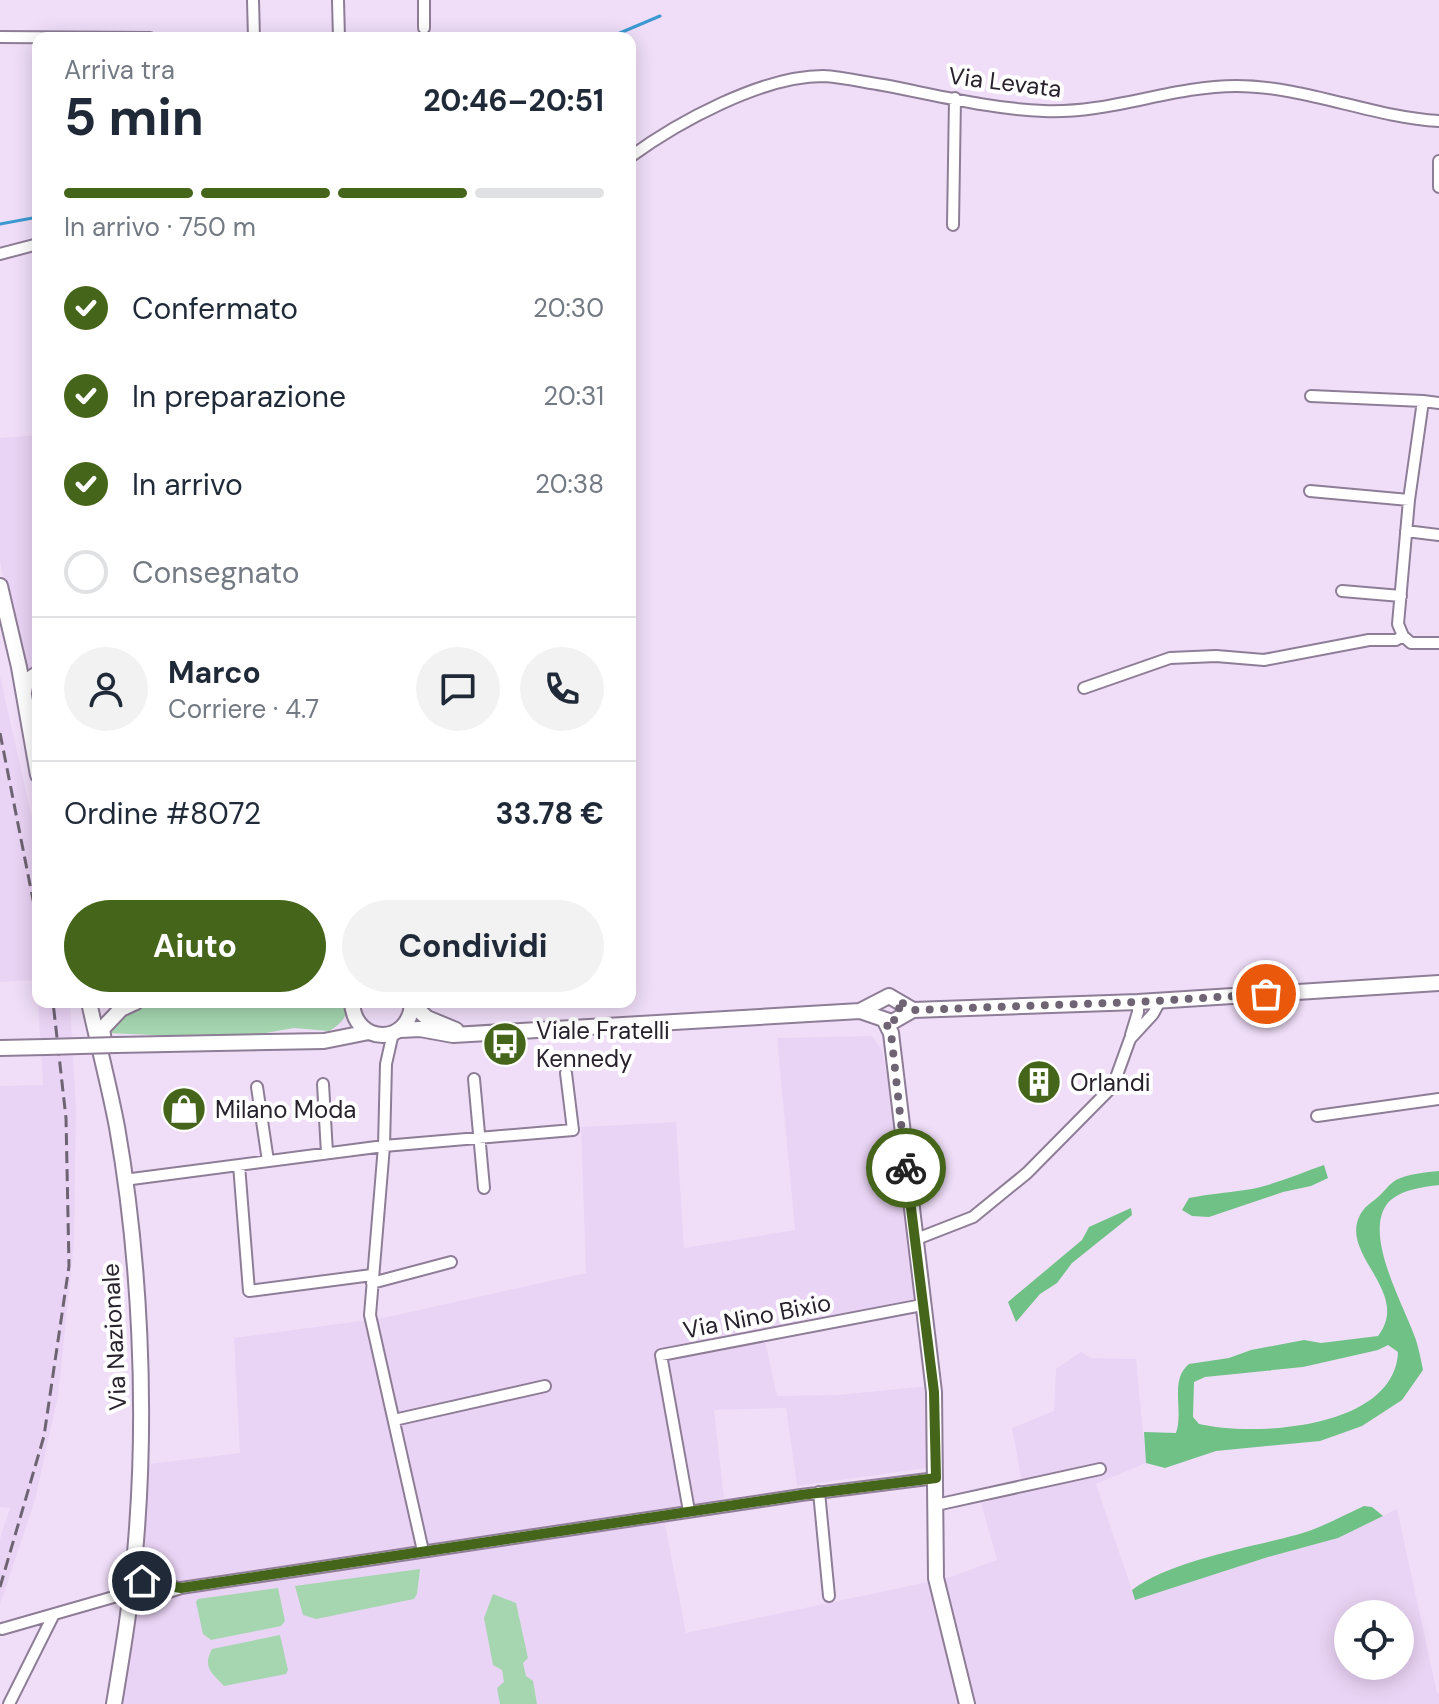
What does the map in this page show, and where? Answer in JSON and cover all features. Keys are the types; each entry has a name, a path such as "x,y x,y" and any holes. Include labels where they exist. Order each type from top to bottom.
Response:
{"street":[{"path":"253,0 254,32"},
{"path":"338,0 339,32"},
{"path":"424,0 424,28"},
{"path":"0,37 32,37"},
{"name":"Via Levata","path":"636,153 699,113 772,85 796,79 835,77 1017,108 1058,111 1235,86 1286,91 1439,121"},
{"path":"953,225 955,98"},
{"path":"1439,161 1439,187"},
{"path":"0,254 32,246"},
{"path":"1311,396 1439,403"},
{"path":"1423,401 1409,500 1398,624 1403,636 1411,643 1439,643"},
{"path":"1310,491 1409,500"},
{"path":"1406,531 1439,535"},
{"path":"0,586 19,667 32,745"},
{"path":"1342,591 1401,596"},
{"path":"1084,688 1170,658 1216,656 1264,660 1369,640 1396,640 1403,636"},
{"path":"19,667 32,670"},
{"path":"25,710 26,685 32,677"},
{"path":"0,1048 332,1040 345,1035 383,1035 420,1029 439,1034 464,1034 860,1011 889,1022 913,1010 1160,1001 1439,983"},
{"path":"860,1011 889,996 913,1010"},
{"path":"880,999 876,1008 889,1022 934,1392 936,1578 967,1704"},
{"path":"889,1022 902,1009 898,1000"},
{"path":"1130,1039 1153,1014 1160,1001"},
{"path":"914,1240 973,1217 1027,1173 1113,1086 1130,1039 1138,1002"},
{"name":"Via Nazionale","path":"92,1008 124,1180 135,1289 141,1417 133,1577 114,1704"},
{"name":"Via Nazionale","path":"107,1081 108,1059 102,1029 123,1008"},
{"path":"317,1040 342,1026 352,1008"},
{"path":"353,1008 358,1023 384,1050 386,1064 384,1146 370,1315 423,1551"},
{"path":"386,1064 397,1031 410,1016 411,1008"},
{"path":"417,1008 427,1018 464,1034"},
{"path":"124,1180 384,1146 573,1130 566,1073"},
{"path":"474,1079 484,1188"},
{"path":"323,1084 327,1153"},
{"path":"257,1087 268,1161"},
{"path":"1317,1116 1439,1099"},
{"path":"239,1165 249,1291 372,1279 451,1262"},
{"name":"Via Nino Bixio","path":"689,1511 661,1355 922,1305"},
{"path":"394,1420 545,1386"},
{"path":"936,1505 1100,1469"},
{"path":"2,1629 181,1588 819,1492 936,1478"},
{"path":"819,1492 829,1596"},
{"path":"133,1577 181,1588"},
{"path":"9,1704 53,1616"}],"shaded area":[{"path":"32,435 32,718 0,561 0,438"},
{"path":"0,676 32,818 32,980 0,982"},
{"path":"38,1008 70,1008 76,1110 74,1243 58,1396 35,1500 0,1605 0,1539 10,1508 0,1507 0,1086 43,1085"},
{"path":"872,1036 882,1050 894,1113 918,1312 765,1341 777,1396 838,1395 929,1386 926,1468 797,1486 786,1408 714,1410 724,1498 665,1524 686,1633 947,1578 997,1560 981,1503 1024,1493 1012,1428 1054,1411 1056,1369 1081,1352 1091,1358 1136,1359 1146,1463 1096,1484 1135,1599 1338,1538 1397,1509 1439,1704 120,1704 148,1464 240,1453 234,1338 383,1318 586,1273 581,1127 676,1122 684,1248 795,1230 777,1038"}],"green space":[{"path":"132,1008 347,1008 343,1020 329,1031 294,1028 260,1034 176,1036 107,1033"},
{"path":"1324,1165 1328,1178 1311,1186 1283,1192 1209,1217 1192,1216 1182,1210 1189,1198 1255,1188"},
{"path":"1439,1171 1439,1185 1398,1195 1387,1204 1381,1218 1380,1234 1388,1272 1416,1340 1423,1370 1402,1400 1362,1426 1320,1441 1216,1451 1165,1468 1146,1463 1144,1432 1176,1433 1178,1387 1189,1364 1304,1340 1321,1343 1378,1336 1386,1320 1387,1304 1359,1245 1356,1230 1360,1215 1396,1180","holes":["1388,1345 1398,1352 1391,1378 1373,1398 1348,1412 1318,1422 1285,1427 1223,1428 1199,1424 1193,1417 1194,1382 1205,1377 1303,1367"]},
{"path":"1131,1208 1132,1215 1072,1263 1057,1283 1040,1294 1016,1322 1008,1302 1082,1240 1089,1227"},
{"path":"1364,1506 1372,1507 1383,1516 1338,1538 1135,1600 1132,1590 1167,1571 1210,1556 1305,1532"},
{"path":"420,1569 414,1599 316,1619 303,1615 295,1586"},
{"path":"278,1588 285,1621 281,1626 211,1640 203,1634 196,1602 198,1599"},
{"path":"493,1594 516,1603 528,1658 523,1663 526,1676 533,1681 537,1704 500,1704 497,1688 504,1682 502,1670 493,1665 484,1618"},
{"path":"280,1635 288,1670 286,1674 224,1686 208,1665 212,1649"}],"waterway":[{"path":"622,32 660,16"},
{"path":"0,224 32,218"}],"railway":[{"path":"0,733 32,895"},
{"path":"0,1587 44,1436 69,1266 66,1118 54,1008"}],"way so far":[{"path":"906,1168 891,1033 885,1021 892,1022 900,1014 902,1009 898,1000 913,1010 1266,994"}],"place":[{"name":"Viale Fratelli Kennedy","path":"505,1044"},
{"name":"Orlandi","path":"1039,1082"},
{"name":"Milano Moda","path":"184,1109"}],"route":[{"path":"142,1581 181,1588 801,1495 936,1478 934,1392 906,1168"}]}
